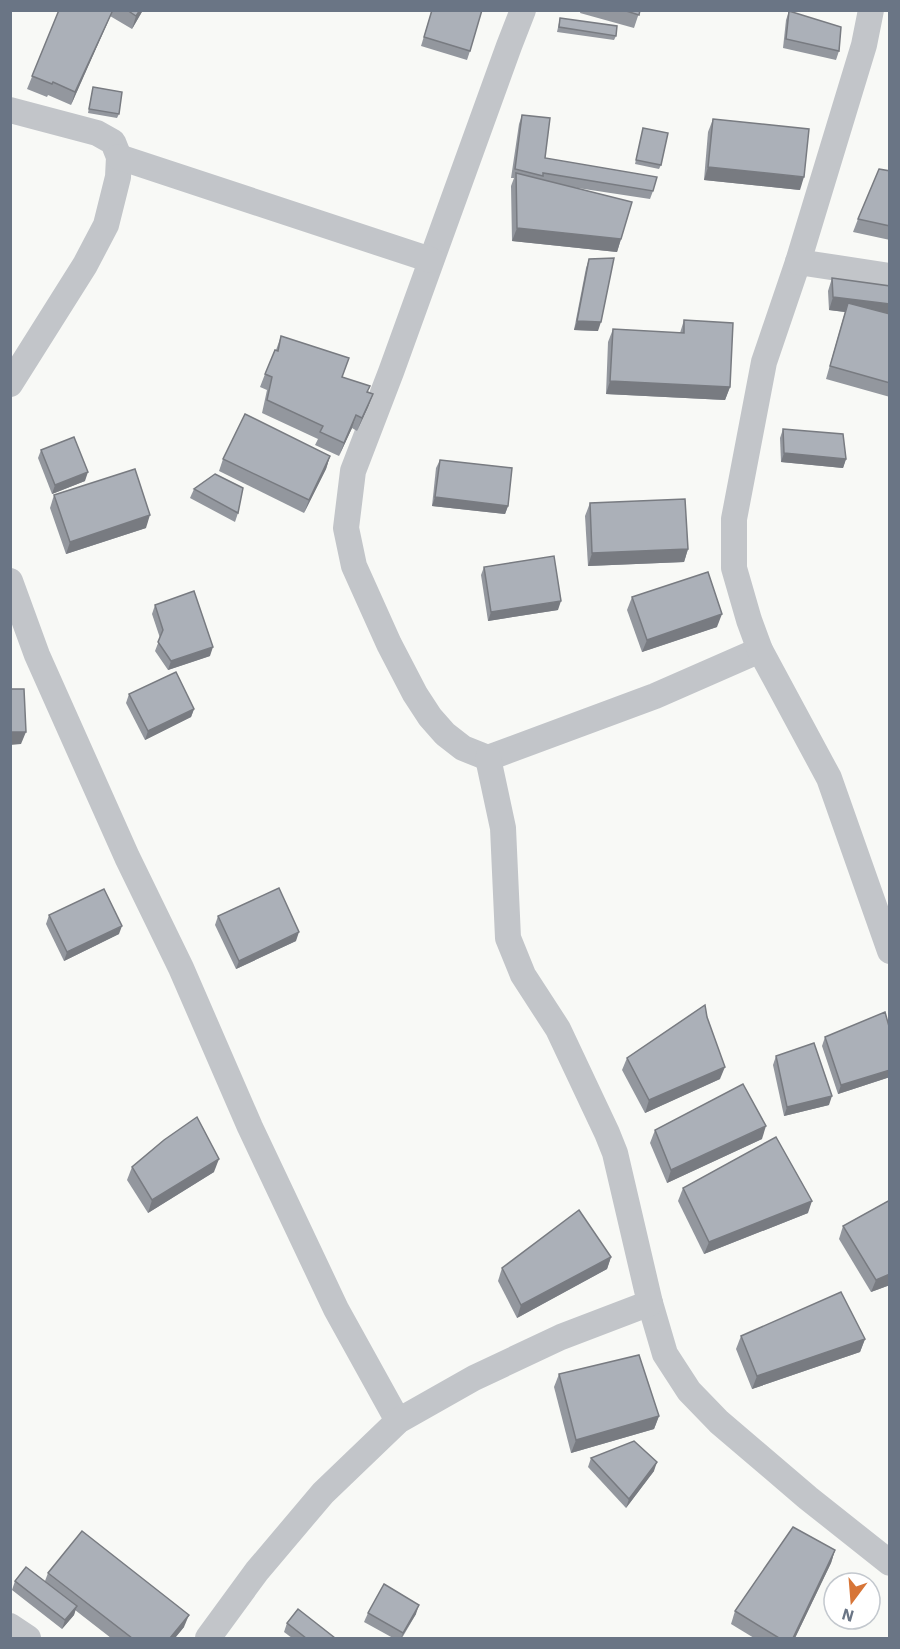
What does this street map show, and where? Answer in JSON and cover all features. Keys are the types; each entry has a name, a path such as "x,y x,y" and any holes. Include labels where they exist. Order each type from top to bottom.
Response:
{"street":[{"path":"523,10 353,471 346,528 354,566 389,644 415,694 430,717 444,734 463,748 488,758 655,696 760,650"},
{"path":"871,10 864,45 798,262 764,362 734,519 734,568 760,650 829,778 890,951"},
{"path":"10,110 97,133 113,142 119,156 118,177 106,225 85,265 10,384"},
{"path":"119,156 431,260"},
{"path":"798,262 890,276"},
{"path":"10,581 37,655 127,857 181,968 268,1165 336,1309 398,1421"},
{"path":"488,758 503,828 508,938 523,975 558,1029 615,1153 650,1303 666,1354 688,1391 719,1422 808,1498 890,1563"},
{"path":"208,1638 257,1571 322,1493 398,1421 474,1378 561,1337 650,1303"},
{"path":"10,1626 28,1638"}],"building":[{"path":"59,10 110,10 112,12 75,92 32,76"},
{"path":"127,10 140,10 136,16"},
{"path":"432,10 482,10 470,51 424,37"},
{"path":"623,10 640,10 639,15"},
{"path":"789,11 841,27 839,51 786,39"},
{"path":"560,18 617,26 616,36 559,27"},
{"path":"93,87 122,92 119,114 89,109"},
{"path":"522,115 550,118 545,158 657,177 653,191 543,173 543,176 515,169"},
{"path":"713,119 809,129 804,177 708,167"},
{"path":"643,128 668,133 661,165 636,160"},
{"path":"879,169 890,171 890,226 858,219"},
{"path":"516,173 632,202 621,239 517,228"},
{"path":"614,258 601,322 577,321 589,259"},
{"path":"832,278 890,286 890,304 833,297"},
{"path":"848,303 890,314 890,383 830,366"},
{"path":"684,320 733,323 730,387 610,381 613,329 684,333"},
{"path":"281,336 349,358 342,377 370,386 367,392 373,394 362,418 356,415 344,443 320,432 323,426 267,400 272,377 265,374 275,350 278,351"},
{"path":"245,414 330,456 309,500 223,459"},
{"path":"783,429 843,434 846,459 784,453"},
{"path":"74,437 88,472 55,485 41,450"},
{"path":"440,460 512,468 508,506 435,497"},
{"path":"135,469 150,515 70,542 54,495"},
{"path":"215,474 243,488 238,513 194,489"},
{"path":"685,499 688,549 592,553 590,503"},
{"path":"554,556 561,601 491,612 484,567"},
{"path":"708,572 722,614 647,640 632,597"},
{"path":"194,591 213,647 171,661 158,642 163,630 155,605"},
{"path":"176,672 194,709 148,731 129,694"},
{"path":"10,689 24,689 26,732 10,732"},
{"path":"279,888 299,932 239,961 218,916"},
{"path":"104,889 122,926 67,952 49,915"},
{"path":"705,1005 725,1067 649,1100 627,1058"},
{"path":"885,1012 890,1030 890,1070 841,1085 825,1037"},
{"path":"814,1043 832,1096 787,1107 776,1056"},
{"path":"743,1084 766,1126 671,1170 655,1130"},
{"path":"197,1117 219,1159 152,1200 132,1167 164,1140"},
{"path":"776,1137 812,1201 709,1242 683,1188"},
{"path":"890,1200 890,1274 876,1280 843,1226"},
{"path":"579,1210 611,1257 521,1305 502,1268"},
{"path":"841,1292 865,1339 757,1376 741,1336"},
{"path":"639,1355 659,1416 576,1440 559,1374"},
{"path":"634,1441 657,1462 629,1499 591,1458"},
{"path":"793,1527 835,1550 825,1571 822,1571 822,1577 793,1638 779,1638 735,1611"},
{"path":"82,1531 189,1615 170,1638 132,1638 48,1573"},
{"path":"26,1567 77,1606 65,1620 15,1581"},
{"path":"384,1584 419,1605 403,1633 368,1613"},
{"path":"298,1609 335,1638 306,1638 287,1623"}]}
